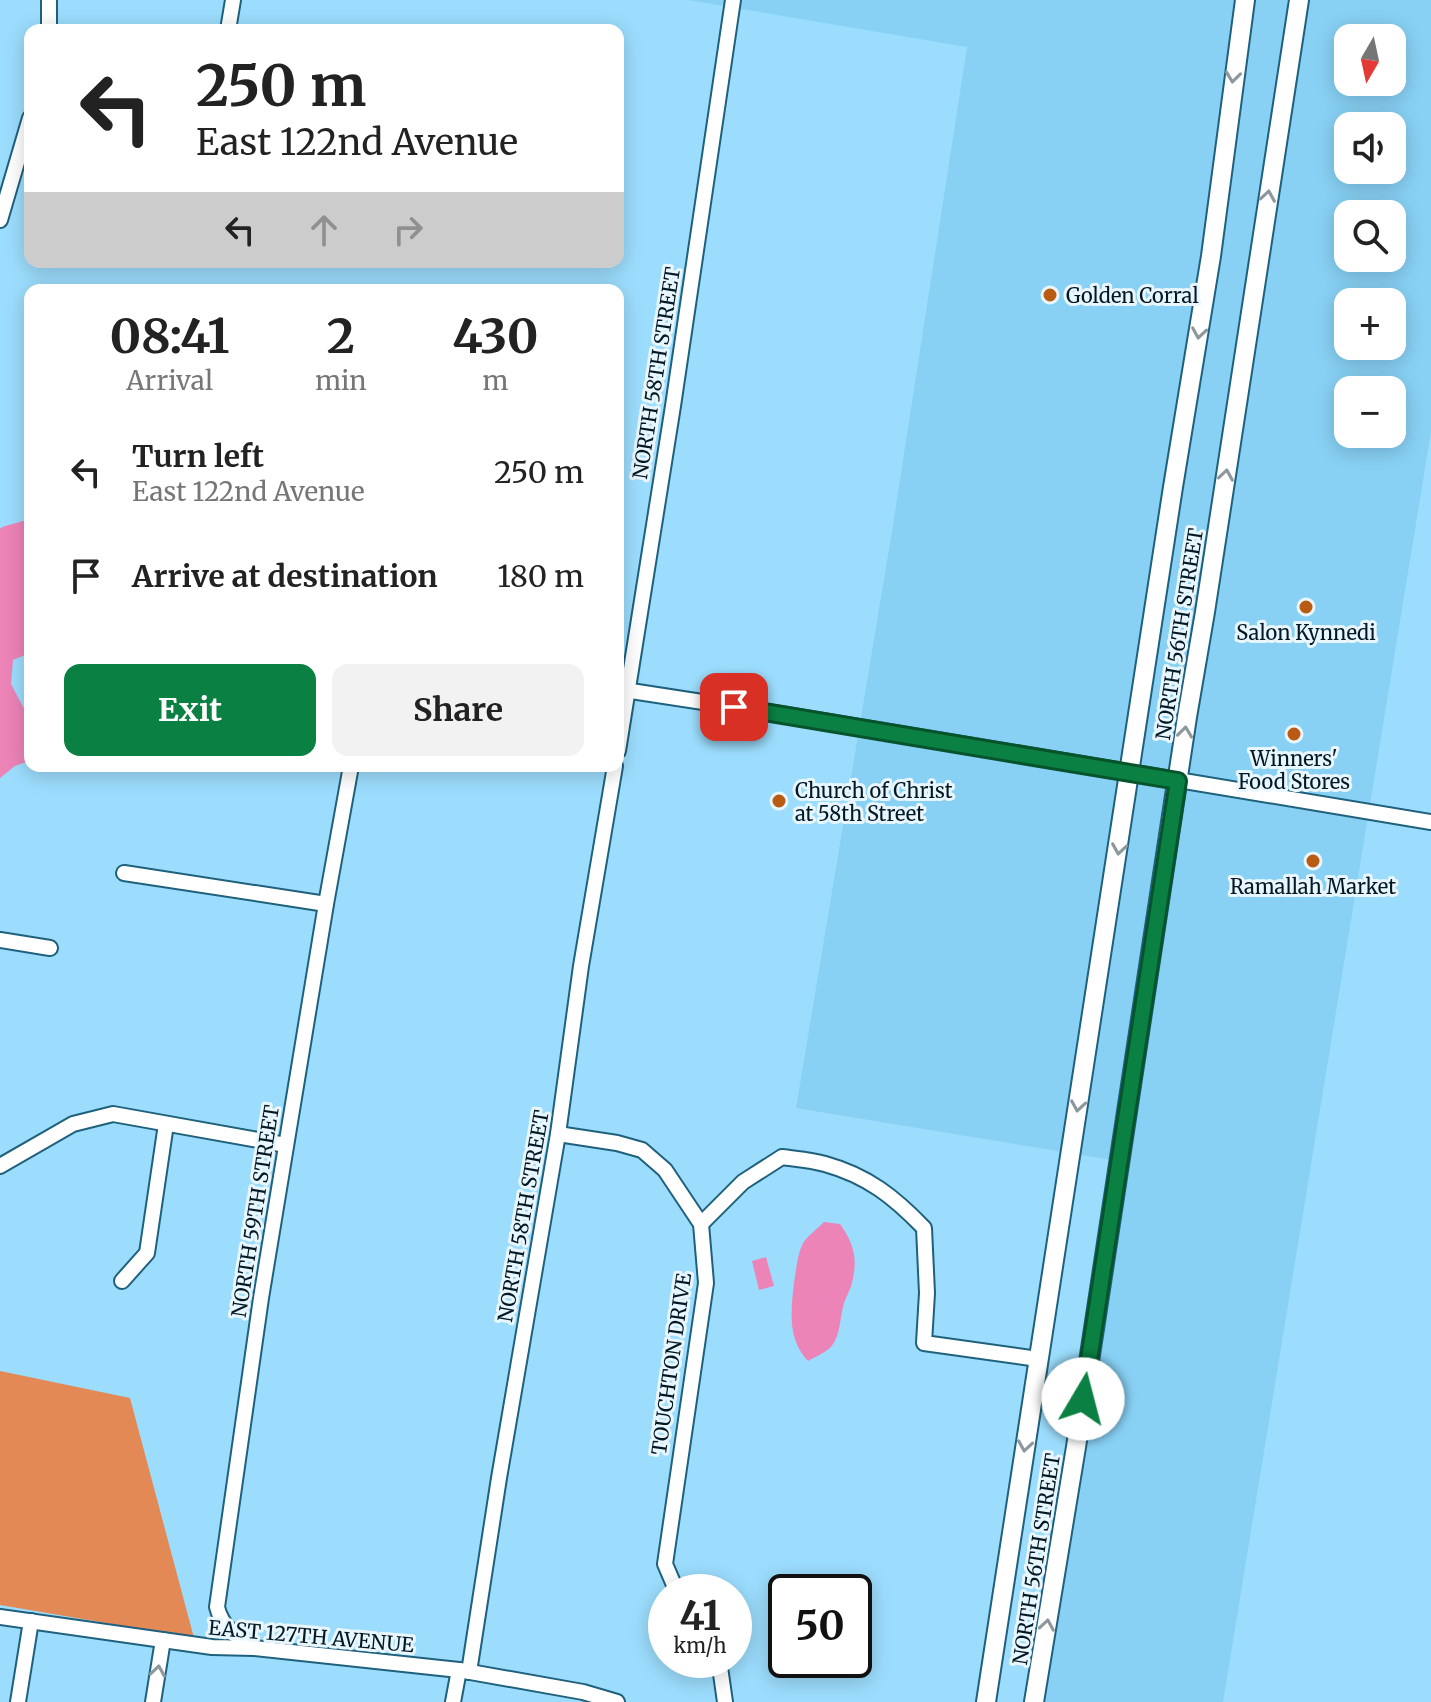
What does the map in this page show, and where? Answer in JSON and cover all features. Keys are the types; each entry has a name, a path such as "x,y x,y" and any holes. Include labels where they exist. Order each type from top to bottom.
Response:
{"main road":[{"name":"NORTH 56TH STREET","path":"986,1702 1211,256 1245,0"},
{"name":"NORTH 56TH STREET","path":"1034,1702 1299,0"}],"street":[{"path":"49,0 49,24"},
{"path":"229,24 233,0"},
{"name":"NORTH 58TH STREET","path":"624,684 733,0"},
{"path":"0,220 24,138"},
{"path":"624,690 1431,822"},
{"name":"NORTH 59TH STREET","path":"254,1648 229,1631 220,1619 217,1607 261,1298 350,772"},
{"name":"NORTH 58TH STREET","path":"453,1702 464,1671 558,1134 581,966 614,772"},
{"path":"124,873 326,904"},
{"path":"0,940 50,948"},
{"path":"0,1166 73,1124 113,1114 286,1145"},
{"path":"122,1281 147,1253 166,1124"},
{"name":"TOUCHTON DRIVE","path":"558,1134 642,1150 665,1170 701,1224 706,1283 665,1564 669,1574"},
{"path":"701,1224 743,1182 782,1157 823,1163 864,1177 899,1203 924,1228 927,1293 924,1343 1038,1359"},
{"name":"EAST 127TH AVENUE","path":"0,1617 212,1647 254,1648 464,1671 583,1692 617,1702"},
{"path":"18,1702 31,1621"},
{"path":"153,1702 163,1640"},
{"path":"722,1678 725,1702"}],"shaded area":[{"path":"688,0 1431,0 1431,432 1223,1702 1041,1702 1124,1162 796,1108 893,525 967,47"},
{"path":"24,521 24,655 13,660 11,684 24,709 24,763 0,778 0,529"},
{"path":"824,1222 840,1224 845,1231 854,1252 855,1266 838,1334 828,1350 808,1361 794,1334 794,1283 802,1245"},
{"path":"766,1257 774,1286 759,1290 752,1261"},
{"path":"0,1371 130,1398 194,1638 0,1605"}],"place":[{"name":"Golden Corral","path":"1050,295"},
{"name":"Salon Kynnedi","path":"1306,607"},
{"name":"Winners' Food Stores","path":"1294,734"},
{"name":"Church of Christ at 58th Street","path":"779,801"},
{"name":"Ramallah Market","path":"1313,861"}],"route":[{"path":"734,707 1178,781 1083,1399"}]}
